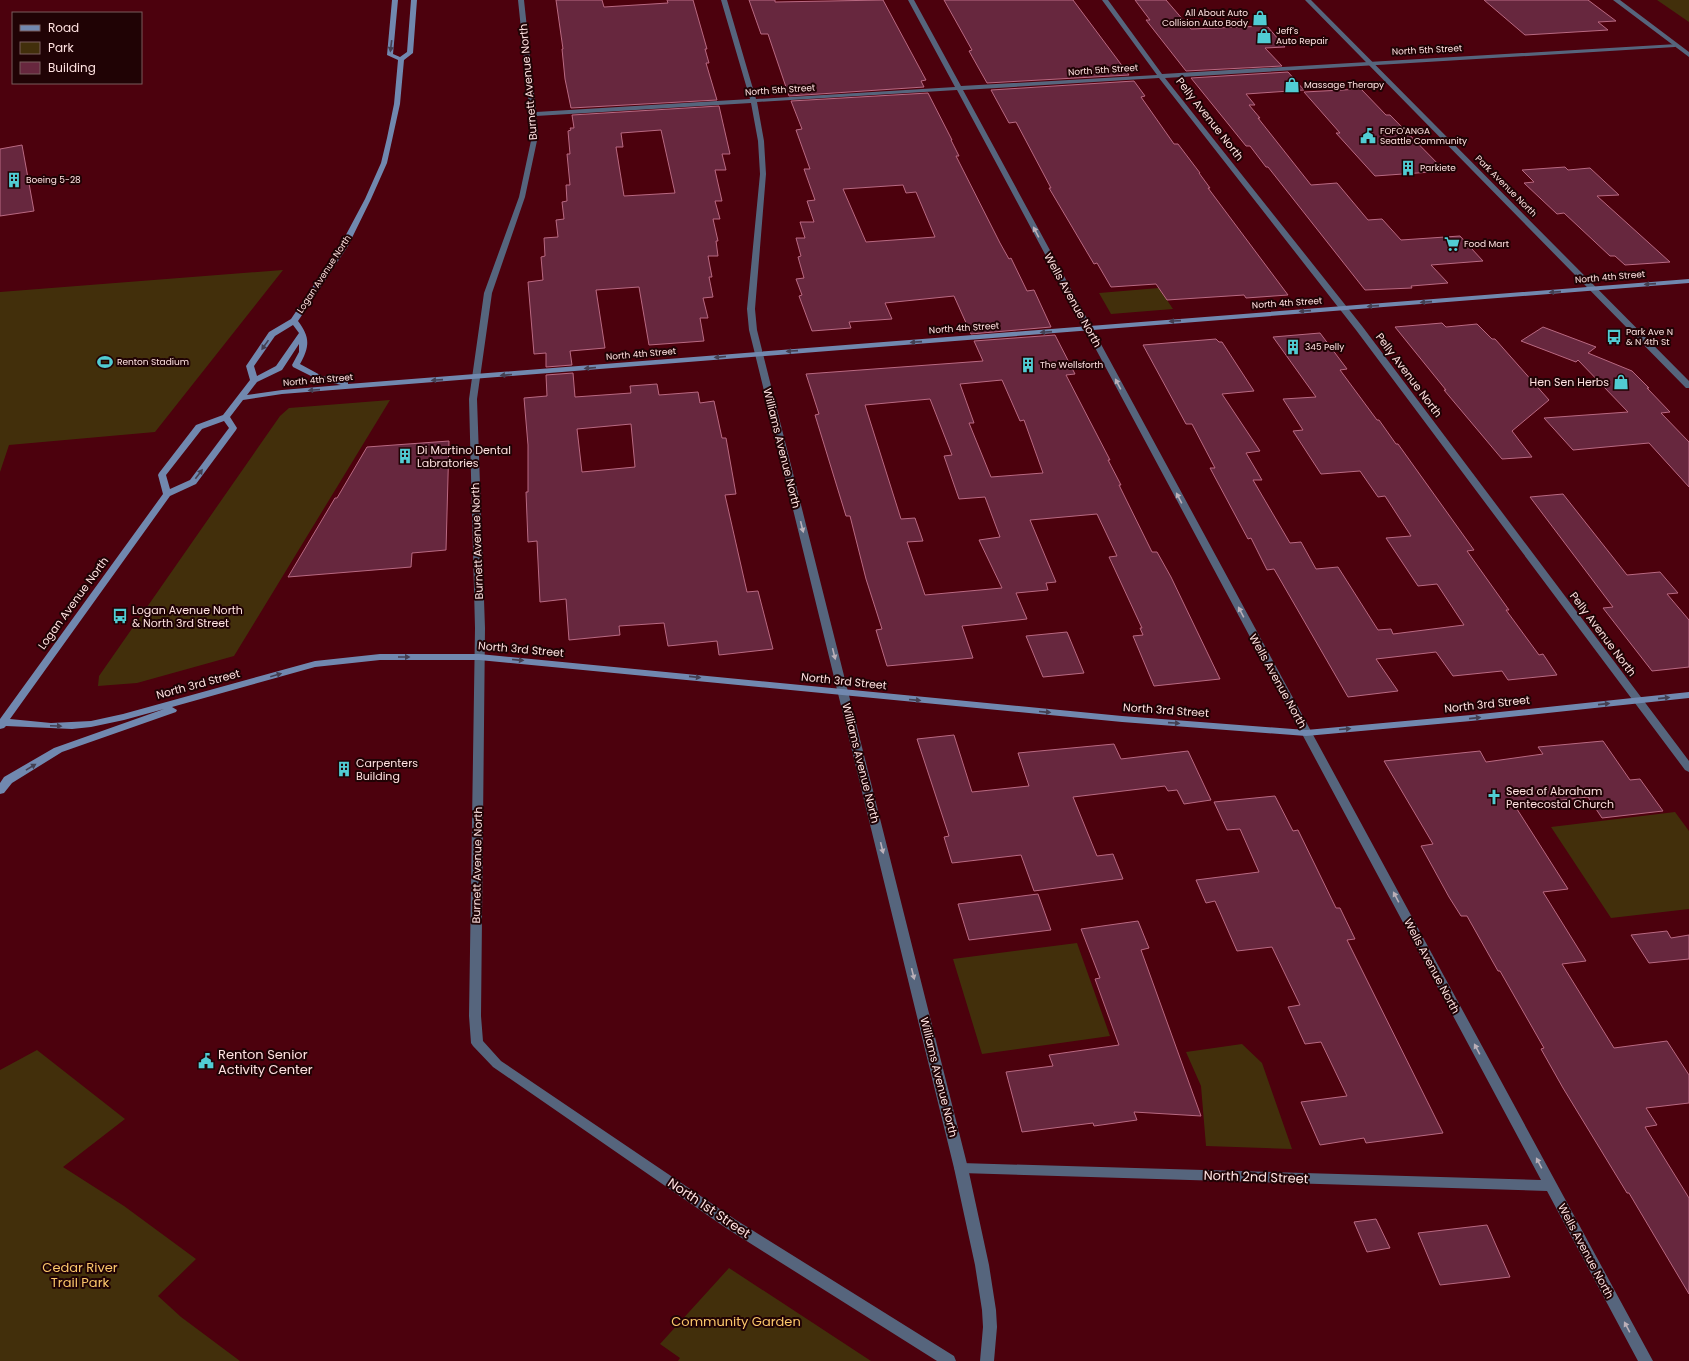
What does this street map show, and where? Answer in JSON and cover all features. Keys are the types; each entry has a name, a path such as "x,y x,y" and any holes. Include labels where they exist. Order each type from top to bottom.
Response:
{"main road":[{"path":"395,0 390,55 401,59"},
{"name":"Logan Avenue North","path":"254,380 250,366 272,334 294,320 344,246 368,199 384,163 397,104 401,59 410,53 414,0"},
{"name":"North 4th Street","path":"241,398 282,392 476,378 758,354 1689,281"},
{"path":"294,320 303,333 303,352 296,365 308,373 327,381 367,386"},
{"path":"167,494 162,475 199,427 226,417 254,380 279,368 303,333"},
{"name":"Logan Avenue North","path":"2,724 167,494 193,482 233,428 226,417"},
{"name":"North 3rd Street","path":"2,724 72,726 91,724 124,717 315,664 380,657 479,657 649,672 844,693 1122,719 1306,733 1471,718 1689,695"},
{"path":"0,790 8,780 58,750 238,686"}],"street":[{"name":"Burnett Avenue North","path":"477,1043 474,1016 480,628 473,399 488,294 522,197 535,136 522,0"},
{"name":"Williams Avenue North","path":"724,0 753,101 761,141 763,174 751,309 753,330 961,1168 982,1265 989,1310 990,1327 987,1361"},
{"name":"Wells Avenue North","path":"911,0 1646,1361"},
{"name":"Pelly Avenue North","path":"1106,0 1160,75 1344,308 1689,768"},
{"name":"Park Avenue North","path":"1308,0 1689,386"},
{"path":"1616,0 1689,55"},
{"name":"North 5th Street","path":"533,114 1370,62 1675,45"},
{"name":"North 1st Street","path":"477,1043 498,1064 731,1224 949,1361"},
{"name":"North 2nd Street","path":"961,1168 1551,1186"}],"green space":[{"path":"1657,0 1689,0 1689,22"},
{"name":"Renton Stadium","path":"283,270 155,432 9,445 0,472 0,292"},
{"path":"1159,288 1173,309 1111,314 1099,293"},
{"path":"390,400 234,656 137,683 98,686 99,676 280,416 289,408"},
{"path":"1675,812 1689,831 1689,909 1611,918 1551,827"},
{"path":"1077,943 1110,1036 982,1054 953,959"},
{"path":"1242,1044 1262,1063 1292,1149 1206,1146 1201,1086 1186,1052"},
{"name":"Cedar River Trail Park","path":"37,1050 125,1119 63,1167 124,1206 196,1259 158,1296 181,1317 240,1361 0,1361 0,1070"},
{"name":"Community Garden","path":"729,1268 871,1361 678,1361 680,1358 660,1344"}],"building":[{"path":"556,0 602,0 604,7 668,3 667,0 693,0 707,49 705,49 709,63 706,63 717,100 571,108 565,79 563,49"},
{"path":"749,0 775,0 775,2 883,0 926,80 921,81 924,87 789,96 768,34 761,34"},
{"path":"944,0 1073,0 1129,75 987,83 969,51 972,50"},
{"path":"1135,0 1166,0 1191,29 1267,26 1285,47 1265,48 1282,66 1186,71 1146,20 1150,20"},
{"path":"1484,0 1588,0 1616,21 1598,22 1608,30 1525,35"},
{"path":"1288,72 1304,90 1246,94 1255,105 1249,105 1260,118 1258,118 1311,185 1337,183 1368,220 1382,219 1401,240 1460,236 1483,261 1431,265 1448,283 1411,286 1412,288 1365,290 1268,167 1266,167 1250,146 1246,146 1191,78"},
{"path":"1134,81 1145,96 1141,97 1174,144 1178,144 1200,173 1210,188 1208,188 1288,295 1246,298 1244,295 1167,300 1156,284 1111,287 1097,263 1094,264 1049,188 1051,188 1016,122 1009,123 991,90"},
{"path":"1361,89 1386,115 1390,115 1445,171 1375,176 1336,133 1340,133 1304,92"},
{"path":"928,93 959,156 956,156 1000,243 1009,259 1011,258 1027,291 1034,290 1051,327 971,334 954,296 885,303 892,319 849,322 851,328 812,331 799,296 802,295 796,279 804,278 798,257 801,256 796,238 805,238 800,222 814,222 807,201 815,200 804,169 810,169 796,130 802,129 791,101","holes":["903,185 906,193 916,192 935,237 866,242 843,189"]},
{"path":"719,106 730,154 722,154 726,170 715,170 722,201 715,201 720,219 713,219 718,241 716,241 718,256 708,256 712,277 709,277 713,297 703,298 708,318 700,318 704,341 649,345 639,287 596,290 605,348 570,351 572,365 546,367 546,353 534,354 528,282 543,280 541,257 545,256 544,238 558,237 556,220 564,219 562,202 567,201 566,185 570,185 567,154 570,154 568,131 571,130 570,128 574,128 572,115","holes":["661,130 675,193 624,196 616,147 623,147 621,133"]},
{"name":"Boeing 5-28","path":"22,145 34,211 0,216 0,149"},
{"path":"1565,167 1568,170 1590,168 1619,195 1597,196 1670,262 1625,265 1615,256 1610,256 1564,213 1557,214 1524,183 1534,182 1522,170"},
{"path":"1442,323 1446,327 1477,324 1492,339 1495,339 1549,400 1512,431 1532,457 1502,459 1444,390 1446,390 1395,327"},
{"path":"1543,327 1596,347 1588,353 1632,371 1649,388 1647,388 1670,412 1661,413 1689,442 1689,487 1649,443 1573,450 1544,418 1628,412 1578,360 1576,362 1521,341"},
{"path":"1320,333 1347,369 1340,370 1377,420 1379,420 1396,444 1398,444 1474,550 1467,551 1509,610 1506,610 1539,655 1543,654 1557,675 1508,680 1502,671 1453,676 1436,652 1376,659 1398,691 1348,697 1274,569 1267,570 1251,538 1248,539 1210,468 1215,468 1192,424 1186,424 1143,345 1216,339 1219,342 1222,342 1254,391 1222,394 1260,451 1246,453 1262,480 1253,480 1290,543 1301,542 1316,569 1338,567 1378,630 1391,629 1393,634 1464,625 1437,584 1418,586 1386,538 1411,536 1385,496 1378,497 1360,471 1321,474 1293,431 1303,430 1283,399 1316,397 1273,337"},
{"path":"1055,335 1075,374 1066,375 1110,460 1108,460 1121,485 1119,485 1152,552 1157,552 1171,577 1220,679 1154,686 1133,636 1143,635 1140,628 1142,628 1109,557 1117,556 1097,514 1030,520 1056,582 1046,583 1048,590 1016,593 1027,619 962,626 973,658 887,666 876,630 882,629 866,579 850,516 846,516 815,415 819,414 806,374 983,361 974,341","holes":["1002,380 1020,421 1024,420 1043,473 991,477 969,423 974,423 960,384","930,399 952,455 944,456 959,499 985,497 1000,537 979,540 1002,588 925,595 907,542 923,541 915,518 901,519 865,405"]},
{"path":"573,373 575,397 631,393 630,386 657,384 659,395 698,392 700,403 714,401 722,438 726,438 736,494 725,495 747,592 758,591 773,649 719,655 717,641 668,646 664,623 619,626 620,635 569,640 566,599 540,602 537,541 528,542 526,492 528,492 528,445 524,398 547,396 546,375","holes":["631,424 635,467 582,472 577,429"]},
{"path":"449,441 446,550 412,553 411,567 288,577 367,447"},
{"path":"1563,494 1627,575 1660,572 1678,593 1667,594 1689,620 1689,667 1652,671 1603,608 1613,607 1530,497"},
{"path":"1067,632 1084,673 1043,677 1026,636"},
{"path":"954,735 972,792 1029,786 1018,753 1114,744 1121,759 1188,751 1211,800 1184,804 1177,790 1168,791 1165,786 1073,797 1097,856 1113,854 1123,879 1034,891 1021,855 952,863 944,837 949,836 917,739"},
{"path":"1603,741 1630,780 1640,779 1663,811 1602,818 1588,797 1515,806 1568,889 1543,892 1586,961 1562,964 1614,1048 1667,1041 1689,1075 1689,1103 1646,1108 1657,1125 1645,1127 1689,1198 1689,1294 1629,1193 1627,1193 1563,1088 1541,1049 1544,1048 1467,916 1461,916 1449,897 1421,846 1433,844 1384,761 1480,751 1486,762 1543,754 1538,747"},
{"path":"1275,796 1293,831 1298,830 1336,908 1340,908 1355,939 1347,940 1443,1133 1366,1143 1364,1138 1320,1145 1301,1102 1347,1096 1321,1042 1305,1044 1288,1007 1300,1005 1272,947 1237,951 1215,901 1206,903 1196,880 1259,872 1240,829 1227,830 1214,802"},
{"path":"1038,894 1051,930 969,940 958,904"},
{"path":"1138,921 1149,948 1141,950 1201,1116 1134,1112 1137,1120 1094,1126 1093,1123 1022,1132 1006,1072 1053,1066 1049,1055 1119,1045 1095,979 1100,978 1081,929"},
{"path":"1667,931 1671,938 1689,935 1689,959 1649,963 1631,935"},
{"path":"1376,1219 1390,1248 1367,1252 1354,1222"},
{"path":"1487,1225 1510,1277 1440,1285 1418,1233"}],"place":[{"name":"All About Auto Collision Auto Body","path":"1260,18"},
{"name":"Jeff's Auto Repair","path":"1264,36"},
{"name":"Massage Therapy","path":"1292,85"},
{"name":"FOFO'ANGA Seattle Community","path":"1368,136"},
{"name":"Parkiete","path":"1408,168"},
{"name":"Boeing 5-28","path":"14,180"},
{"name":"Food Mart","path":"1452,244"},
{"name":"Park Ave N & N 4th St","path":"1614,337"},
{"name":"345 Pelly","path":"1293,347"},
{"name":"Renton Stadium","path":"105,362"},
{"name":"The Wellsforth","path":"1028,365"},
{"name":"Hen Sen Herbs","path":"1621,382"},
{"name":"Di Martino Dental Labratories","path":"405,456"},
{"name":"Logan Avenue North & North 3rd Street","path":"120,616"},
{"name":"Carpenters Building","path":"344,769"},
{"name":"Seed of Abraham Pentecostal Church","path":"1494,797"},
{"name":"Renton Senior Activity Center","path":"206,1061"}]}
